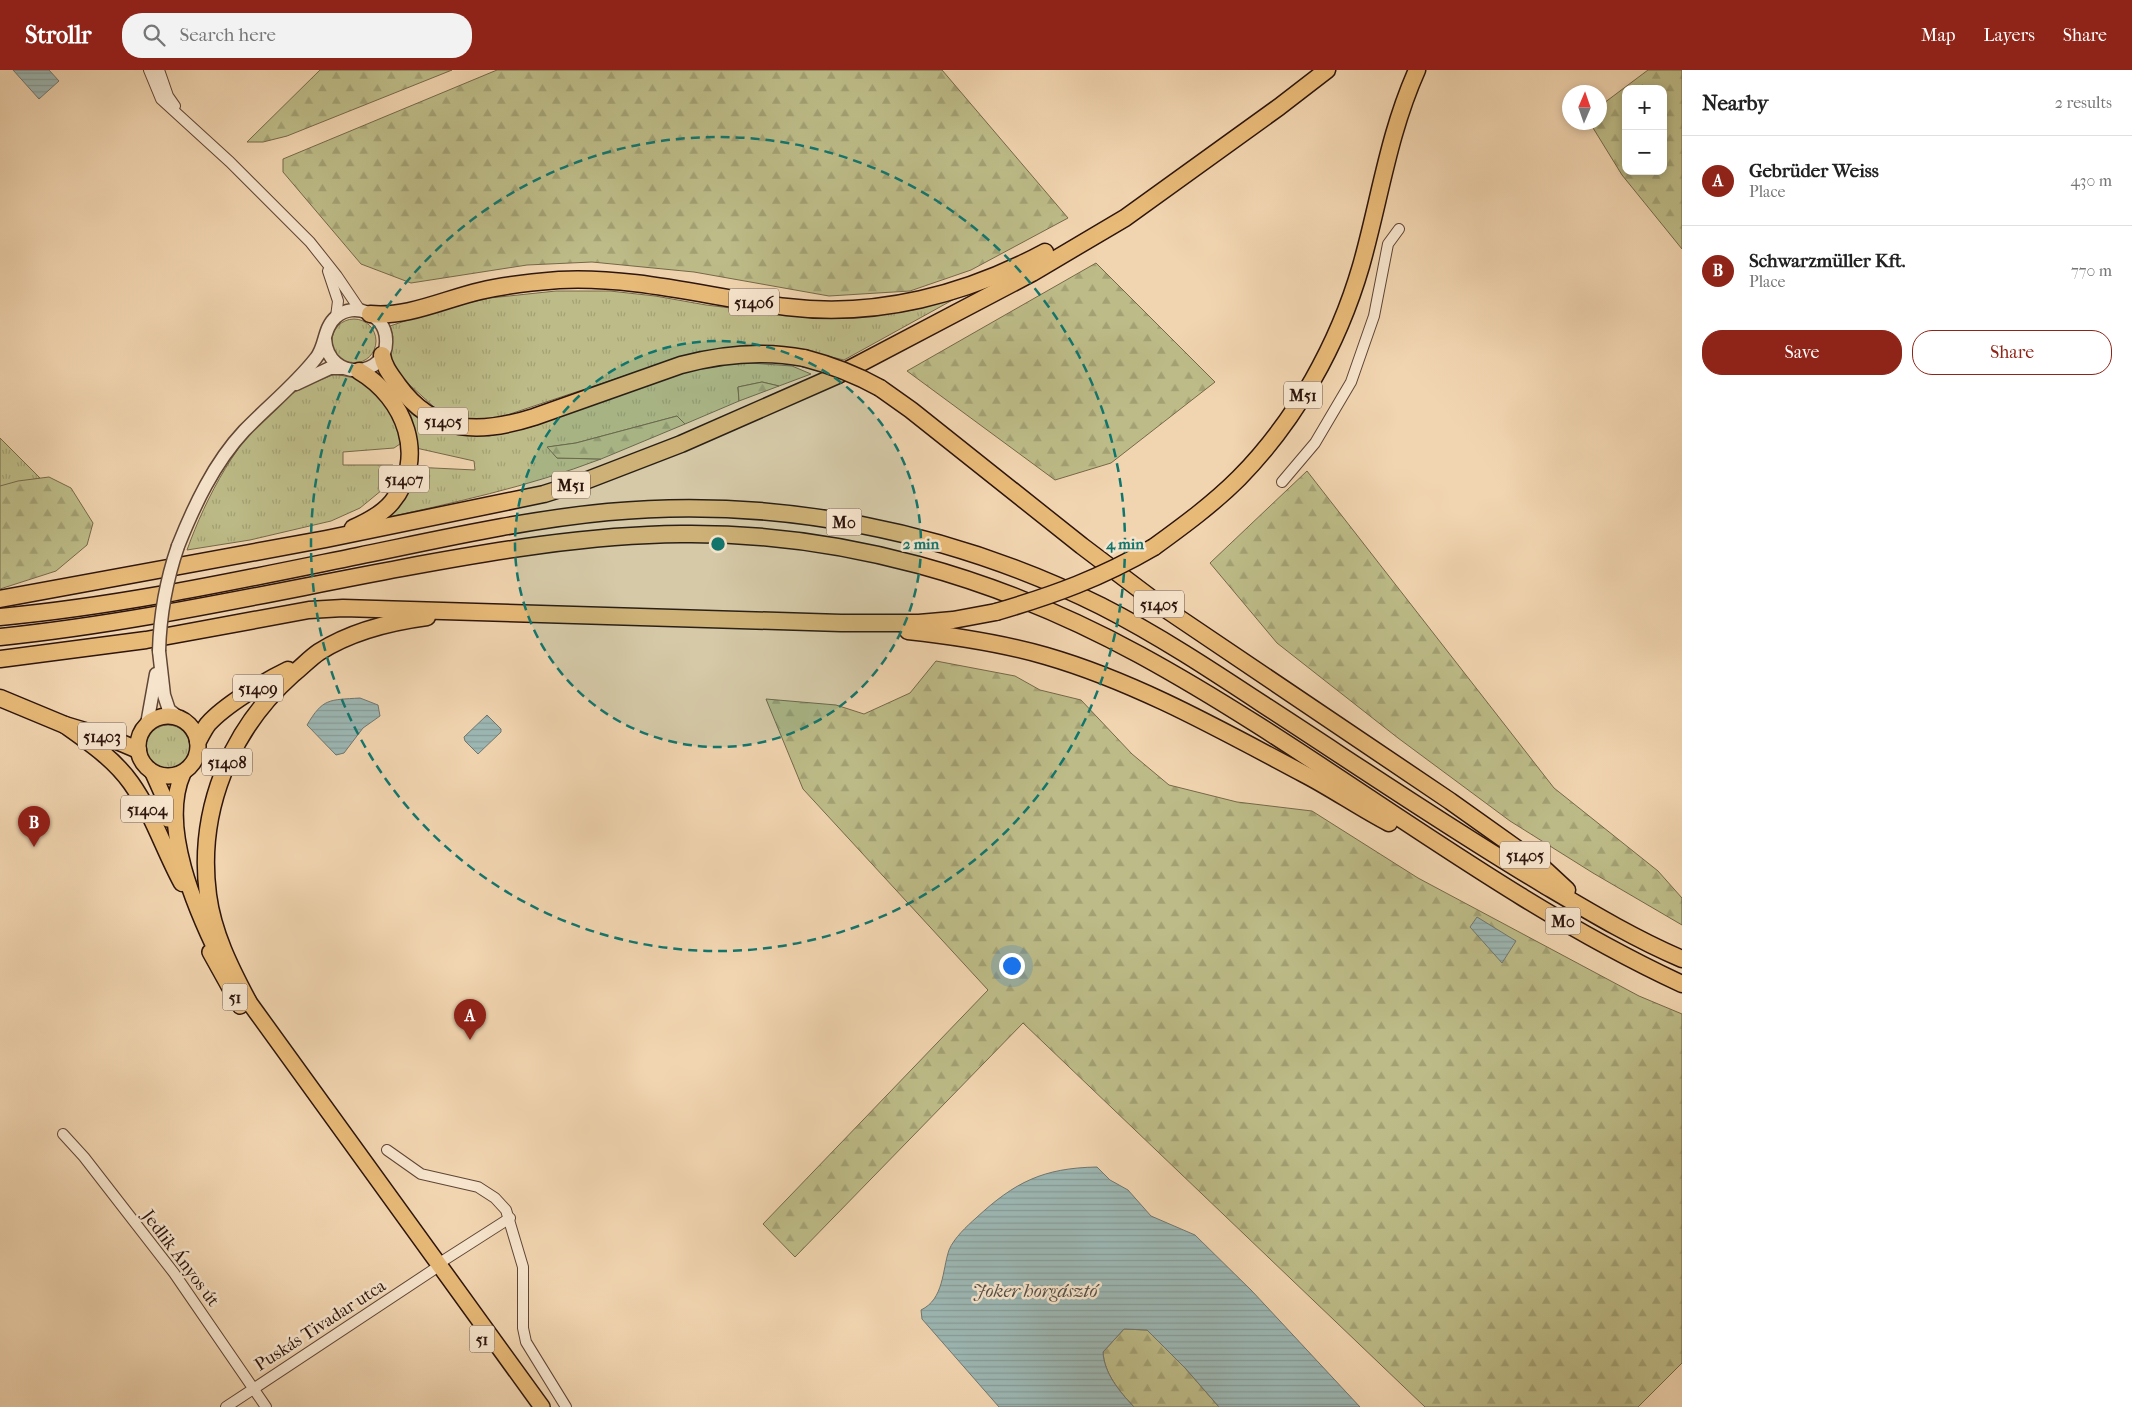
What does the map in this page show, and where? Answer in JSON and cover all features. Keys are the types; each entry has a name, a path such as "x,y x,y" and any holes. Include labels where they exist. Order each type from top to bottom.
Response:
{"highway":[{"name":"M51","path":"326,539 544,494 584,481 681,444 838,375 1032,273 1126,218 1327,70"},
{"name":"M51","path":"841,623 953,620 996,612 1048,597 1080,585 1154,547 1194,518 1239,478 1279,431 1325,357 1338,330 1360,267 1386,157 1399,115 1417,70"},
{"name":"51406","path":"365,312 384,316 490,289 558,280 587,280 645,285 789,308 888,306 922,300 971,286 1016,268 1066,241 1126,218"},
{"name":"51405","path":"382,355 384,366 404,394 415,405 447,423 480,429 505,426 534,417 681,365 706,358 733,354 783,354 832,365 857,376 880,388 911,410 1082,546 1164,608 1450,801 1540,865 1594,915"},
{"name":"51407","path":"326,539 369,521 391,504 408,470 410,444 406,425 380,385 359,371"},
{"name":"M0","path":"0,616 136,598 261,576 481,531 550,519 610,512 730,509 848,523 899,533 958,549 1051,582 1103,608 1203,665 1405,798 1594,915 1682,960"},
{"name":"M0","path":"0,637 141,618 453,559 567,542 631,536 732,534 800,540 889,557 958,575 1042,606 1140,655 1288,745 1549,913 1606,946 1682,984"},
{"path":"0,599 326,539"},
{"path":"0,659 146,640 309,610 377,608 841,623 978,640 1046,656 1098,674 1146,695 1217,728 1306,775 1388,822 1448,849"},
{"name":"51408","path":"248,1001 226,959 213,918 208,896 206,861 209,821 217,789 245,728 273,692 312,657 348,638 392,623 476,612"},
{"name":"51409","path":"198,741 207,725 219,714 274,676 312,657"},
{"name":"51403","path":"0,698 65,725 112,739 138,750"},
{"name":"51404","path":"65,725 110,759 131,782 155,824 182,883"}],"main road":[{"path":"138,750 138,740 147,724 164,716 182,720 195,732 198,741"},
{"name":"51","path":"198,741 199,748 194,762 183,773 178,784 176,824 189,883 199,914 219,957 532,1407"},
{"name":"51","path":"138,750 143,763 153,773 166,802 182,883 192,914 204,940 241,1007 542,1407"},
{"path":"153,773 168,777 183,773"}],"street":[{"path":"149,70 162,99 310,242 365,312 377,319 385,332 386,345 382,355 371,367 359,371 330,368 289,387"},
{"path":"159,70 168,96 188,123"},
{"path":"1282,482 1315,443 1351,382 1374,316 1388,244 1399,229"},
{"path":"182,720 170,710 164,695 160,651 160,622 164,591 178,546 192,511 215,471 242,433 318,356 327,328 336,317 338,300 324,260"},
{"name":"51406","path":"336,317 347,311 365,312"},
{"path":"325,339 330,357 342,368"},
{"path":"147,724 160,651"},
{"name":"Jedlik Ányos út","path":"63,1134 84,1157 174,1273 255,1388 266,1407"},
{"path":"387,1150 420,1174 478,1187 495,1198 506,1210 510,1218 523,1267 526,1342 566,1407"},
{"name":"Puskás Tivadar utca","path":"226,1407 510,1218"}],"green space":[{"path":"320,70 452,70 287,136 263,142 247,142"},
{"path":"497,70 942,70 1068,218 971,270 910,291 829,296 694,272 592,262 527,265 411,283 361,264 283,172 283,159"},
{"path":"1648,70 1682,70 1682,249 1622,175 1667,175 1667,85 1628,85"},
{"path":"1622,90 1622,130 1622,175 1594,130 1607,130 1607,101"},
{"path":"1096,263 1215,382 1111,463 1055,480 907,371"},
{"path":"556,291 610,291 813,318 866,316 913,310 958,297 844,360 794,348 746,345 684,356 498,418 462,420 434,407 401,377 388,359 393,337 390,326 444,308 490,298"},
{"path":"354,319 366,323 372,329 376,341 372,353 366,359 354,363 342,359 336,353 332,341 336,329 342,323"},
{"path":"736,362 792,366 811,374 779,386 762,382 738,387 739,401 685,424 677,416 576,443 548,447 557,458 601,459 518,486 376,520 413,467 475,470 474,461 416,448 412,423 391,387 429,424 450,431 489,436 531,427 681,372"},
{"path":"335,374 364,380 378,391 398,426 400,444 394,448 343,452 343,465 393,465 394,473 382,490 360,508 331,521 250,540 187,550 214,489 238,449 252,431 283,400 308,385"},
{"path":"762,382 779,386 739,401 738,387"},
{"path":"677,416 685,424 601,459 557,458 547,447 576,443"},
{"path":"0,438 40,478 0,487"},
{"path":"1307,471 1554,788 1658,871 1682,898 1682,925 1593,873 1510,821 1398,738 1277,643 1210,563"},
{"path":"49,477 71,488 93,523 87,545 56,571 0,589 0,486 18,481"},
{"path":"936,661 1015,676 1040,690 1081,700 1132,754 1169,785 1237,802 1312,811 1418,878 1639,996 1682,1014 1682,1363 1638,1407 1425,1407 1023,1023 795,1257 763,1224 988,990 803,789 766,699 836,705 864,714 910,693"},
{"path":"168,725 180,729 186,735 190,747 186,759 180,765 168,769 156,765 150,759 146,747 150,735 156,729"},
{"path":"1124,1329 1147,1330 1186,1369 1219,1407 1134,1407 1109,1374 1104,1360 1103,1352"}],"water":[{"path":"13,70 49,70 59,81 39,99"},
{"path":"360,698 378,705 380,716 363,728 344,753 336,755 307,725 318,710 328,702"},
{"path":"487,715 501,729 501,732 478,754 465,741 464,737"},
{"path":"1477,917 1516,941 1502,963 1470,927"},
{"name":"Joker horgásztó","path":"1097,1167 1110,1180 1128,1190 1151,1216 1195,1235 1252,1291 1360,1407 1219,1407 1186,1369 1147,1330 1124,1329 1103,1352 1104,1360 1109,1374 1134,1407 999,1407 922,1319 921,1310 929,1305 938,1292 949,1250 954,1241 965,1228 990,1206 1017,1186 1031,1179 1061,1170"}],"place":[{"name":"Schwarzmüller Kft.","path":"34,847"},
{"name":"Gebrüder Weiss","path":"470,1040"}]}
